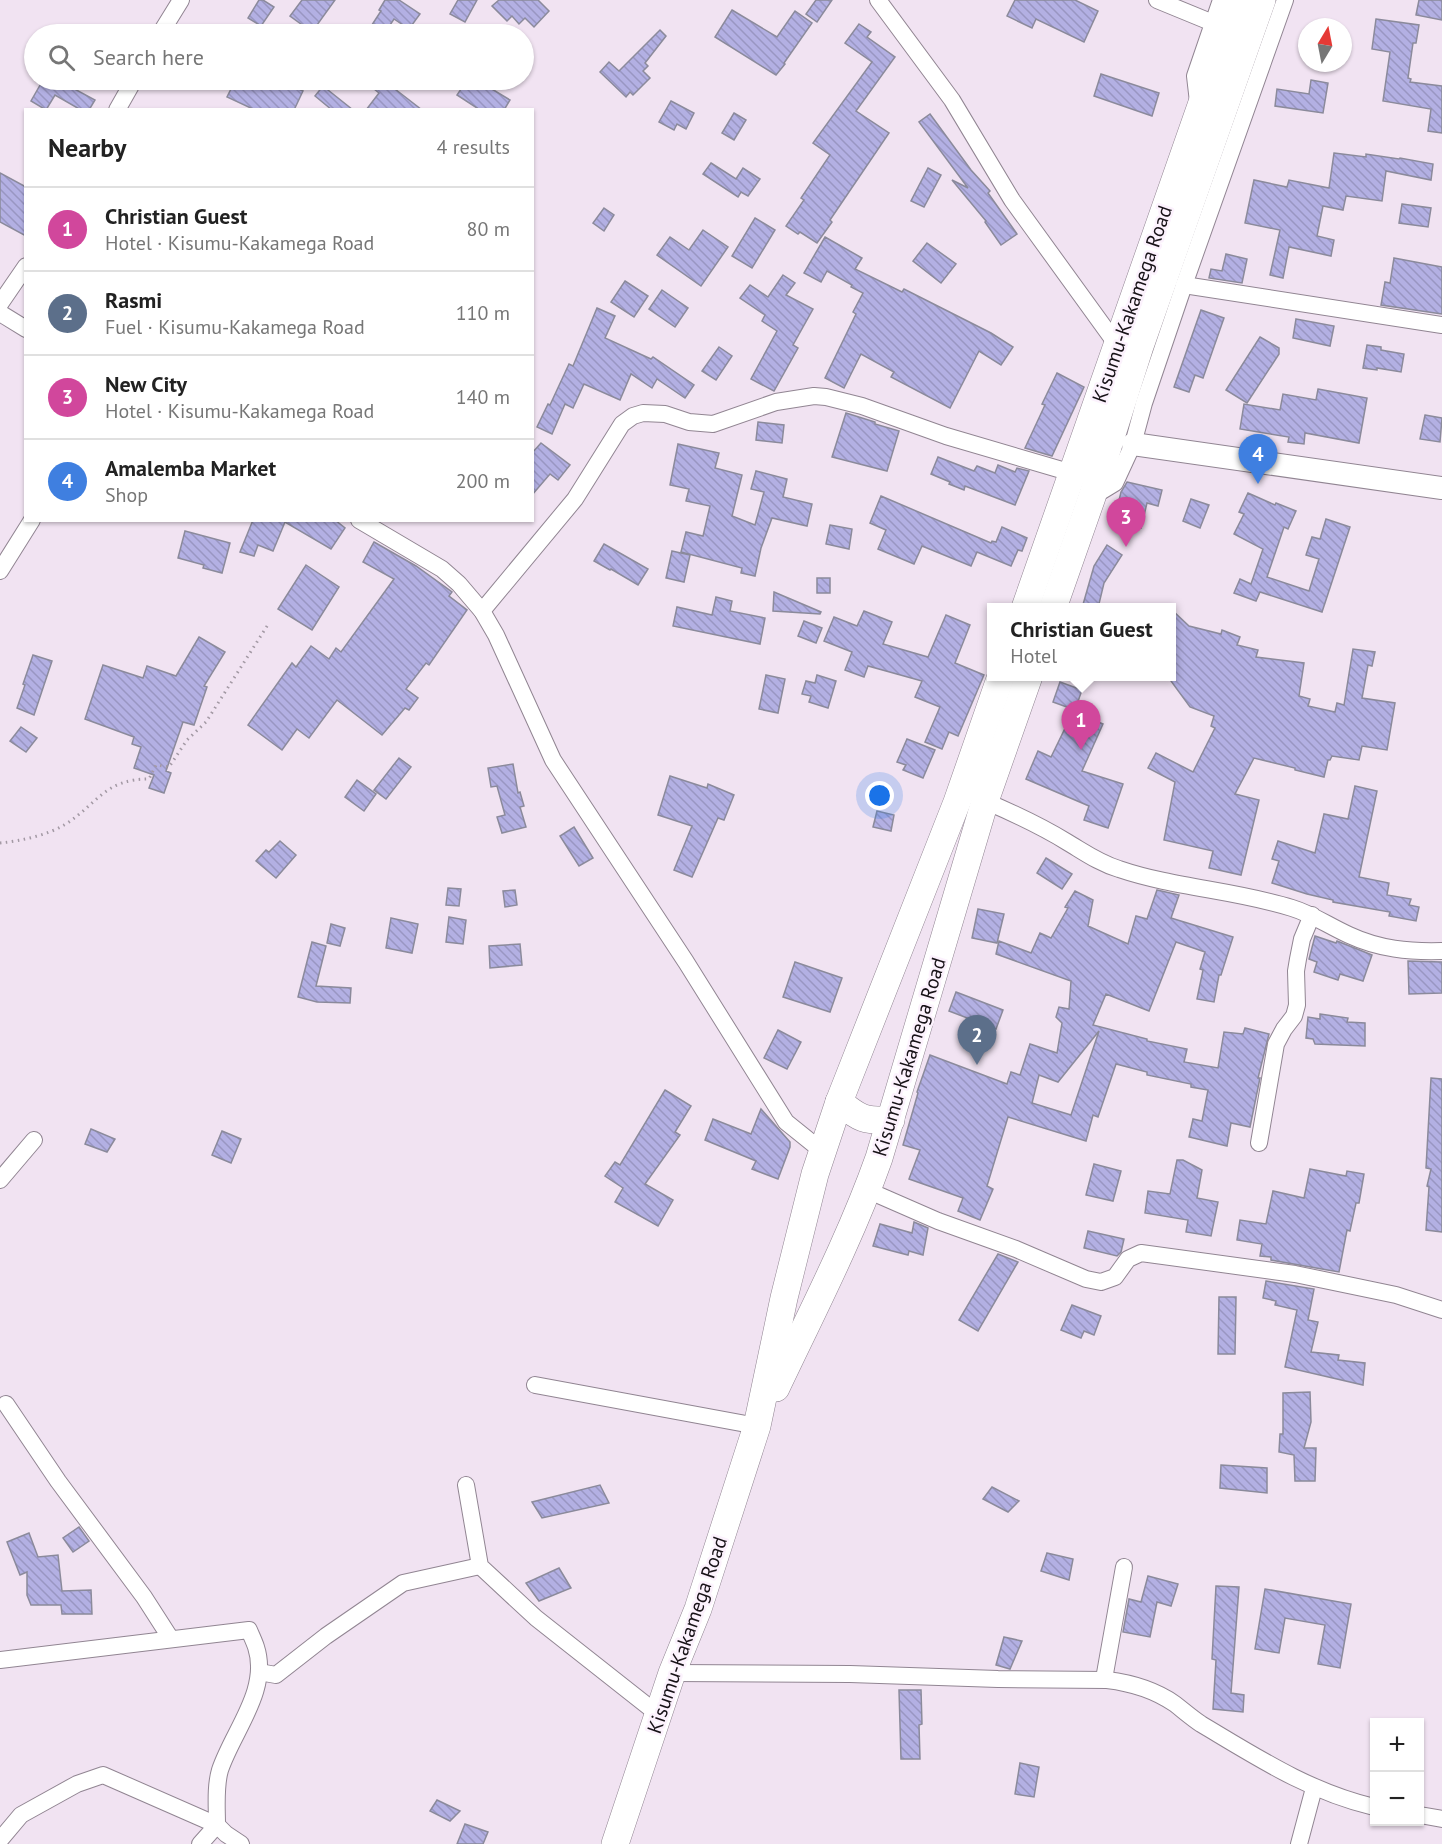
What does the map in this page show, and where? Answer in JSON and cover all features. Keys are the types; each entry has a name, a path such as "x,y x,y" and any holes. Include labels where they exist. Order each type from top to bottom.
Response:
{"highway":[{"name":"Kisumu-Kakamega Road","path":"1027,603 1238,0"},
{"name":"Kisumu-Kakamega Road","path":"1055,603 1092,497 1140,346 1262,0"},
{"name":"Kisumu-Kakamega Road","path":"615,1844 672,1673 698,1609 757,1426 784,1298 822,1151 839,1102 957,802 999,681"},
{"name":"Kisumu-Kakamega Road","path":"757,1426 814,1309 867,1190 891,1120 985,801 1027,681"},
{"path":"839,1102 862,1119 891,1120"}],"main road":[{"path":"1133,444 1442,488"}],"street":[{"path":"166,24 181,0"},
{"path":"878,0 952,100 1012,200 1117,345"},
{"path":"1157,0 1213,23"},
{"path":"1199,109 1195,76 1221,0"},
{"path":"1092,497 1115,483 1133,444 1144,403 1184,285 1286,0"},
{"path":"118,108 128,90"},
{"path":"0,304 24,269"},
{"path":"1184,285 1442,325"},
{"path":"0,313 24,328"},
{"path":"482,611 575,499 622,424 633,416 643,413 665,414 689,422 713,424 776,402 826,396 862,406 946,436 1072,473"},
{"path":"0,571 31,522"},
{"path":"362,522 442,569 459,584 482,611 496,635 553,760 686,962 786,1122 822,1151"},
{"path":"985,801 1033,823 1103,863 1120,870 1261,899 1312,915 1349,935 1370,943 1408,951 1442,951"},
{"path":"1258,1143 1276,1044 1294,1016 1297,1005 1298,959 1302,939 1312,915"},
{"path":"0,1180 33,1140"},
{"path":"867,1190 938,1221 1017,1250 1086,1279 1101,1282 1116,1277 1128,1259 1141,1253 1295,1274 1396,1295 1442,1310"},
{"path":"535,1385 757,1426"},
{"path":"6,1404 171,1639"},
{"path":"466,1485 480,1566 536,1618 659,1715"},
{"path":"258,1672 276,1675 326,1636 403,1583 480,1566"},
{"path":"1104,1680 1124,1567"},
{"path":"0,1660 249,1630 256,1648 258,1672 254,1693 219,1772 217,1825 200,1844"},
{"path":"672,1673 850,1674 1104,1680 1140,1686 1174,1703 1196,1721 1261,1760 1314,1788 1348,1801 1370,1806"},
{"path":"0,1840 21,1815 77,1784 103,1775 217,1825 241,1844"},
{"path":"1299,1844 1314,1788"},
{"path":"1424,1816 1442,1819"}],"path":[{"path":"0,843 25,840 65,824 114,785 134,779 149,779 156,765 169,767 187,740 206,722 269,623"}],"building":[{"path":"259,0 274,7 262,24 248,18"},
{"path":"302,0 335,0 318,24 301,24 290,16"},
{"path":"385,0 399,0 420,14 413,24 402,24 394,19 391,24 373,24 381,11 379,10"},
{"path":"458,0 477,0 465,22 450,14"},
{"path":"499,0 538,0 549,11 534,27 534,24 525,18 519,24 512,16 507,21 492,6"},
{"path":"816,0 832,0 817,22 806,14"},
{"path":"1015,0 1075,0 1098,11 1084,42 1036,19 1032,28 1007,16"},
{"path":"1419,0 1442,0 1442,20 1416,15"},
{"path":"732,10 777,37 795,11 812,23 776,75 715,37"},
{"path":"1376,19 1419,25 1416,43 1413,43 1408,78 1411,79 1410,82 1442,86 1442,133 1428,131 1431,109 1383,101 1390,52 1372,49"},
{"path":"859,24 871,32 867,37 895,57 856,111 889,133 817,243 786,226 804,200 801,198 830,155 813,143 872,62 845,43"},
{"path":"660,30 666,36 645,63 648,66 643,71 650,78 633,95 630,92 626,97 600,72 609,62 619,71"},
{"path":"1101,74 1159,93 1152,116 1094,96"},
{"path":"1311,80 1328,83 1323,113 1275,106 1277,89 1309,94"},
{"path":"37,90 76,90 95,100 90,108 78,108 55,95 47,108 31,101"},
{"path":"230,90 303,91 295,108 251,108 227,97"},
{"path":"320,90 328,90 350,108 330,108 315,96"},
{"path":"375,90 396,90 419,108 368,108 379,93"},
{"path":"460,90 494,90 510,100 505,108 477,108 457,95"},
{"path":"671,101 694,113 686,129 677,124 674,130 659,122"},
{"path":"734,113 746,120 734,140 722,133"},
{"path":"930,114 971,170 990,191 988,193 1017,234 1001,245 986,221 952,180 968,188 919,122"},
{"path":"1334,153 1366,157 1366,154 1433,164 1431,180 1386,171 1382,201 1346,196 1343,210 1323,206 1317,236 1334,240 1331,256 1289,247 1283,278 1270,275 1280,230 1245,223 1254,180 1287,187 1289,180 1329,188"},
{"path":"711,163 736,179 743,168 760,179 748,196 741,192 738,197 703,174"},
{"path":"928,168 941,175 924,207 911,201"},
{"path":"0,173 24,186 24,235 0,222"},
{"path":"1402,204 1431,208 1428,227 1399,223"},
{"path":"604,208 614,215 604,231 593,223"},
{"path":"755,218 775,230 752,268 732,256"},
{"path":"703,230 728,247 701,286 657,255 670,237 689,250"},
{"path":"825,237 862,258 855,269 902,292 904,289 991,333 1013,347 1001,365 979,351 950,408 891,377 894,372 861,354 844,388 825,378 856,314 853,312 863,293 827,271 821,282 804,273"},
{"path":"927,243 956,264 941,283 913,261"},
{"path":"1226,254 1247,259 1242,283 1209,278 1211,269 1222,271"},
{"path":"1394,258 1442,267 1442,314 1381,305 1385,282 1390,283"},
{"path":"783,275 795,283 786,295 813,309 793,345 798,348 774,391 751,379 777,331 762,321 765,315 740,298 750,285 768,297"},
{"path":"625,281 648,296 634,317 611,302"},
{"path":"662,290 688,308 675,327 649,309"},
{"path":"597,308 615,316 605,338 651,359 653,357 694,385 685,398 657,379 652,388 631,374 620,400 584,384 573,408 565,404 552,434 537,427 569,364 573,366"},
{"path":"1201,310 1224,318 1203,378 1195,375 1189,392 1174,387"},
{"path":"1296,319 1334,326 1330,346 1293,338"},
{"path":"1260,337 1279,348 1279,354 1247,403 1226,390"},
{"path":"1367,345 1404,354 1401,372 1363,368"},
{"path":"719,347 732,356 716,380 702,371"},
{"path":"1057,373 1084,387 1052,456 1025,448"},
{"path":"1318,389 1367,398 1359,443 1305,433 1304,444 1288,442 1289,437 1240,429 1244,404 1280,410 1283,394 1316,400"},
{"path":"846,413 899,431 887,471 832,457"},
{"path":"1425,415 1442,418 1440,442 1420,439"},
{"path":"758,422 784,425 782,443 756,440"},
{"path":"541,443 570,465 558,480 550,474 534,493 534,451"},
{"path":"678,444 719,453 715,468 742,475 732,516 755,525 764,492 751,489 756,471 787,479 783,497 812,504 807,526 772,518 761,548 755,576 741,573 742,568 681,552 686,532 703,536 710,506 686,501 689,489 670,485"},
{"path":"938,457 974,471 977,466 995,473 998,465 1015,472 1017,468 1029,471 1015,505 965,486 964,490 931,474"},
{"path":"1127,482 1162,490 1158,506 1147,503 1141,528 1114,521 1121,492"},
{"path":"1248,493 1296,511 1288,529 1284,527 1267,577 1309,591 1319,559 1306,555 1312,537 1320,539 1326,519 1350,527 1322,612 1260,592 1256,601 1234,593 1240,579 1251,584 1263,549 1234,534 1244,514 1239,512"},
{"path":"881,496 991,543 996,542 1002,527 1027,538 1022,551 1018,550 1011,566 977,552 971,566 922,546 914,564 878,549 886,530 870,523"},
{"path":"1191,499 1209,505 1200,528 1183,521"},
{"path":"252,522 285,522 273,551 258,545 254,556 240,552"},
{"path":"285,522 338,522 345,528 331,549"},
{"path":"830,525 852,529 849,549 826,544"},
{"path":"185,531 230,543 222,573 178,558"},
{"path":"374,542 416,566 452,592 449,596 467,610 429,665 426,663 406,689 418,698 409,710 405,708 382,735 337,700 309,738 297,729 282,750 248,725 292,663 296,667 311,646 329,659 336,648 341,652 394,579 363,562"},
{"path":"604,544 648,569 638,585 594,561"},
{"path":"1107,545 1122,555 1104,583 1099,603 1083,603 1094,566"},
{"path":"672,551 690,555 684,582 666,578"},
{"path":"306,565 339,587 312,630 278,609"},
{"path":"817,578 830,578 830,593 817,593"},
{"path":"774,592 821,612 820,614 773,611"},
{"path":"716,597 732,601 730,611 765,618 760,644 673,626 677,607 712,615"},
{"path":"864,611 892,622 883,644 928,657 946,615 970,625 955,663 984,675 958,736 949,732 942,749 925,742 940,707 915,697 922,681 868,666 864,677 845,670 852,652 824,641 834,617 857,626"},
{"path":"1176,614 1189,626 1221,634 1222,630 1240,637 1237,645 1258,650 1256,657 1304,663 1299,696 1310,699 1308,706 1335,712 1337,703 1344,705 1353,649 1375,652 1372,666 1368,665 1362,698 1395,703 1387,750 1362,746 1359,760 1332,756 1328,760 1324,777 1254,758 1235,794 1259,800 1241,875 1209,868 1213,851 1164,840 1175,782 1148,768 1156,753 1193,772 1215,728 1211,726 1214,716 1190,707 1171,681 1176,681"},
{"path":"804,621 822,628 816,643 798,636"},
{"path":"199,637 225,652 204,686 207,687 194,725 183,722 166,771 171,773 164,793 149,788 154,775 134,768 141,747 132,744 134,737 85,719 103,665 143,678 147,666 176,676"},
{"path":"33,655 52,661 34,715 17,708"},
{"path":"766,675 785,679 778,713 759,709"},
{"path":"817,675 836,681 828,708 809,702 811,696 802,694 806,681 815,683"},
{"path":"1060,682 1082,690 1075,710 1053,702"},
{"path":"1073,712 1103,724 1082,771 1123,784 1108,828 1084,820 1089,806 1026,779 1038,751 1051,757"},
{"path":"21,727 37,738 26,752 10,741"},
{"path":"907,739 935,750 923,778 903,770 906,765 897,762"},
{"path":"399,758 411,767 386,799 374,790"},
{"path":"513,764 518,793 520,792 524,806 520,807 526,827 502,833 497,817 505,815 497,786 491,787 488,768"},
{"path":"670,776 707,788 708,784 734,795 724,820 718,818 692,877 674,870 692,826 658,815"},
{"path":"357,780 376,794 364,811 345,797"},
{"path":"1355,786 1377,791 1359,877 1389,883 1387,895 1411,899 1409,905 1419,907 1416,921 1389,916 1390,912 1333,902 1333,900 1272,883 1279,861 1272,859 1278,841 1315,853 1324,814 1348,819"},
{"path":"877,811 894,815 891,831 873,827"},
{"path":"574,827 593,858 579,866 560,836"},
{"path":"280,841 296,855 276,878 256,861 266,850 269,852"},
{"path":"1046,858 1072,874 1062,889 1037,873"},
{"path":"448,888 461,889 459,906 446,905"},
{"path":"515,890 517,905 505,907 503,891"},
{"path":"1157,890 1179,895 1171,918 1233,937 1221,975 1219,975 1214,1002 1197,999 1203,970 1200,969 1205,952 1176,942 1149,1011 1106,994 1093,1025 1147,1039 1147,1041 1187,1049 1184,1062 1218,1068 1224,1032 1243,1034 1245,1028 1269,1034 1258,1078 1260,1078 1250,1127 1231,1123 1227,1146 1189,1137 1193,1119 1202,1121 1208,1090 1147,1075 1147,1072 1116,1064 1098,1117 1093,1115 1086,1141 1008,1117 987,1186 993,1189 980,1220 958,1211 963,1198 909,1179 920,1150 903,1145 917,1092 930,1055 1007,1084 1011,1072 1020,1075 1030,1044 1057,1053 1062,1023 1056,1017 1059,1007 1069,1009 1071,981 996,954 999,941 1031,953 1040,933 1051,938 1075,891 1093,900 1088,926 1128,944 1136,916 1147,919","holes":["1099,1031 1071,1115 1032,1103 1039,1075 1058,1082"]},
{"path":"978,909 1004,914 997,943 972,938"},
{"path":"449,917 466,920 463,944 446,942"},
{"path":"391,918 418,924 412,953 386,948"},
{"path":"331,924 345,928 340,946 327,943"},
{"path":"1315,936 1336,943 1337,941 1372,955 1363,981 1340,974 1338,980 1314,972 1317,962 1309,959"},
{"path":"312,942 326,946 316,986 351,988 350,1003 317,1002 298,997"},
{"path":"520,944 522,965 490,968 489,946"},
{"path":"1408,961 1442,962 1442,993 1409,994"},
{"path":"795,962 842,978 830,1012 783,997"},
{"path":"956,992 1003,1010 996,1029 949,1011"},
{"path":"1320,1014 1348,1018 1347,1022 1365,1023 1365,1046 1315,1044 1313,1039 1306,1038 1308,1017 1320,1019"},
{"path":"778,1030 801,1042 787,1069 764,1058"},
{"path":"1431,1078 1442,1079 1442,1232 1426,1230 1429,1187 1427,1186 1431,1169 1426,1168"},
{"path":"665,1090 691,1106 675,1132 680,1135 645,1184 673,1200 658,1226 615,1202 623,1188 605,1176 615,1162 620,1165"},
{"path":"761,1109 790,1142 778,1179 752,1169 756,1161 705,1140 713,1119 751,1134"},
{"path":"91,1129 115,1139 107,1152 85,1144"},
{"path":"222,1131 241,1139 231,1163 212,1155"},
{"path":"1177,1160 1183,1160 1202,1170 1197,1198 1218,1202 1211,1236 1186,1232 1188,1220 1145,1213 1148,1191 1170,1194"},
{"path":"1094,1164 1121,1171 1113,1201 1086,1195"},
{"path":"1310,1169 1346,1176 1347,1171 1364,1174 1359,1203 1356,1203 1350,1231 1347,1230 1339,1272 1271,1260 1271,1257 1260,1256 1262,1244 1237,1240 1240,1220 1266,1224 1273,1191 1304,1198"},
{"path":"914,1222 928,1228 923,1255 909,1251 908,1255 873,1246 880,1224 912,1233"},
{"path":"1088,1231 1124,1239 1121,1252 1117,1256 1084,1248"},
{"path":"998,1254 1018,1262 978,1331 959,1320"},
{"path":"1266,1281 1314,1289 1308,1320 1318,1322 1311,1352 1339,1355 1338,1360 1365,1363 1363,1385 1285,1367 1297,1310 1275,1305 1276,1301 1263,1298"},
{"path":"1219,1297 1236,1297 1235,1354 1218,1354"},
{"path":"1072,1305 1101,1316 1094,1335 1084,1331 1081,1338 1061,1330"},
{"path":"1310,1392 1311,1422 1304,1448 1316,1448 1315,1481 1295,1481 1294,1455 1279,1452 1280,1434 1283,1434 1283,1393"},
{"path":"1221,1465 1267,1468 1267,1493 1220,1488"},
{"path":"600,1485 609,1503 542,1518 532,1502"},
{"path":"992,1487 1019,1501 1008,1512 983,1499"},
{"path":"79,1527 89,1541 73,1552 63,1538"},
{"path":"29,1533 38,1557 58,1555 62,1591 91,1590 92,1614 62,1614 61,1605 31,1605 27,1595 27,1572 20,1575 7,1542"},
{"path":"1047,1553 1073,1559 1069,1580 1041,1571"},
{"path":"559,1568 571,1588 539,1601 526,1583"},
{"path":"1148,1576 1178,1584 1171,1606 1157,1602 1150,1637 1123,1632 1129,1599 1141,1602"},
{"path":"1216,1586 1239,1587 1231,1693 1244,1695 1243,1712 1213,1709 1216,1660 1212,1659"},
{"path":"1265,1589 1351,1604 1340,1668 1318,1664 1325,1625 1285,1618 1279,1653 1255,1649"},
{"path":"1004,1637 1022,1641 1010,1669 996,1665"},
{"path":"899,1690 921,1690 920,1759 901,1759"},
{"path":"1020,1763 1039,1767 1034,1797 1015,1794"},
{"path":"437,1800 460,1811 450,1821 430,1811"},
{"path":"465,1824 488,1832 483,1844 457,1844"}],"place":[{"name":"Amalemba Market","path":"1258,484"},
{"name":"New City","path":"1126,547"},
{"name":"Christian Guest","path":"1081,750"},
{"name":"Rasmi","path":"977,1065"}]}
